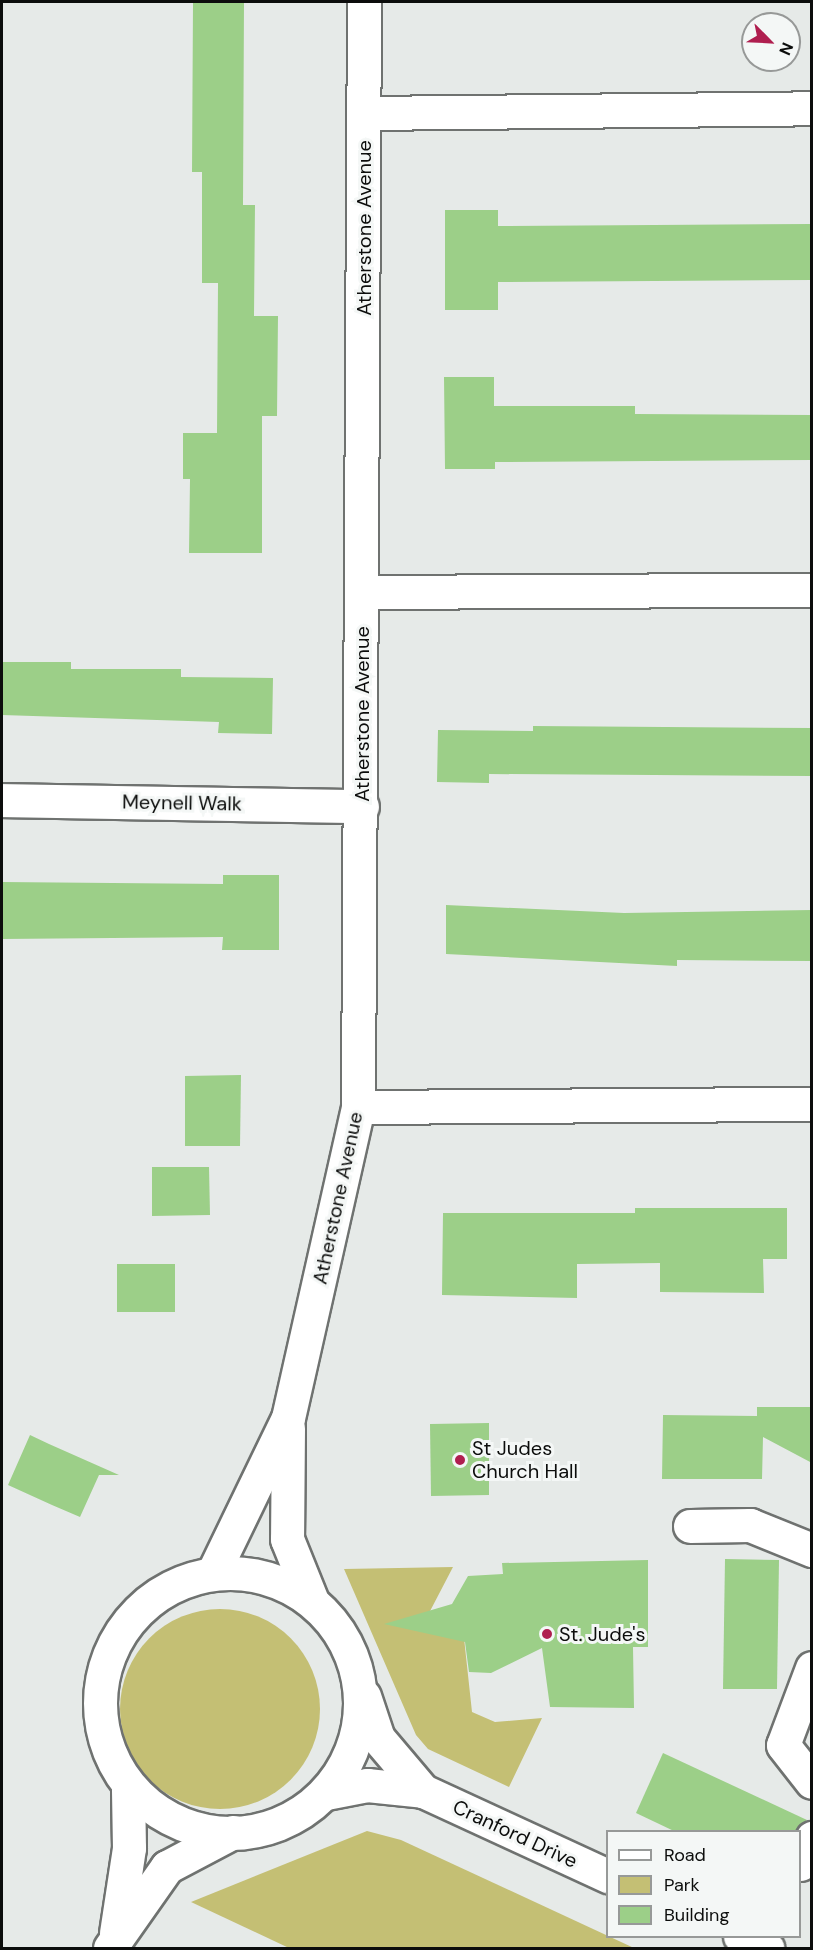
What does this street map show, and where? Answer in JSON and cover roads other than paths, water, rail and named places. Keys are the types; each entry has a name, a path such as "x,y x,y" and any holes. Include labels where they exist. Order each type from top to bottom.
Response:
{"street":[{"name":"Atherstone Avenue","path":"312,1601 287,1539 288,1418 358,1107 362,806 364,2"},
{"path":"364,113 812,108"},
{"path":"363,592 812,590"},
{"name":"Meynell Walk","path":"2,800 362,806"},
{"path":"358,1107 812,1104"},
{"name":"Atherstone Avenue","path":"213,1573 288,1418"},
{"path":"690,1526 750,1525 812,1550"},
{"path":"213,1573 276,1582 312,1601 346,1645 357,1677 360,1711 351,1751 326,1793 276,1826 207,1832 167,1818 128,1789 111,1759 100,1721 101,1681 114,1643 138,1611 170,1587 213,1573"},
{"path":"812,1668 783,1745 812,1782"},
{"name":"Cranford Drive","path":"357,1677 378,1738 423,1791"},
{"name":"Cranford Drive","path":"326,1793 367,1785 423,1791 606,1875"},
{"path":"113,1943 129,1848 128,1789"},
{"path":"113,1943 167,1867 234,1831"},
{"path":"801,1862 812,1838"}],"place":[{"name":"St Judes Church Hall","path":"460,1460"},
{"name":"St. Jude's","path":"547,1634"}]}
